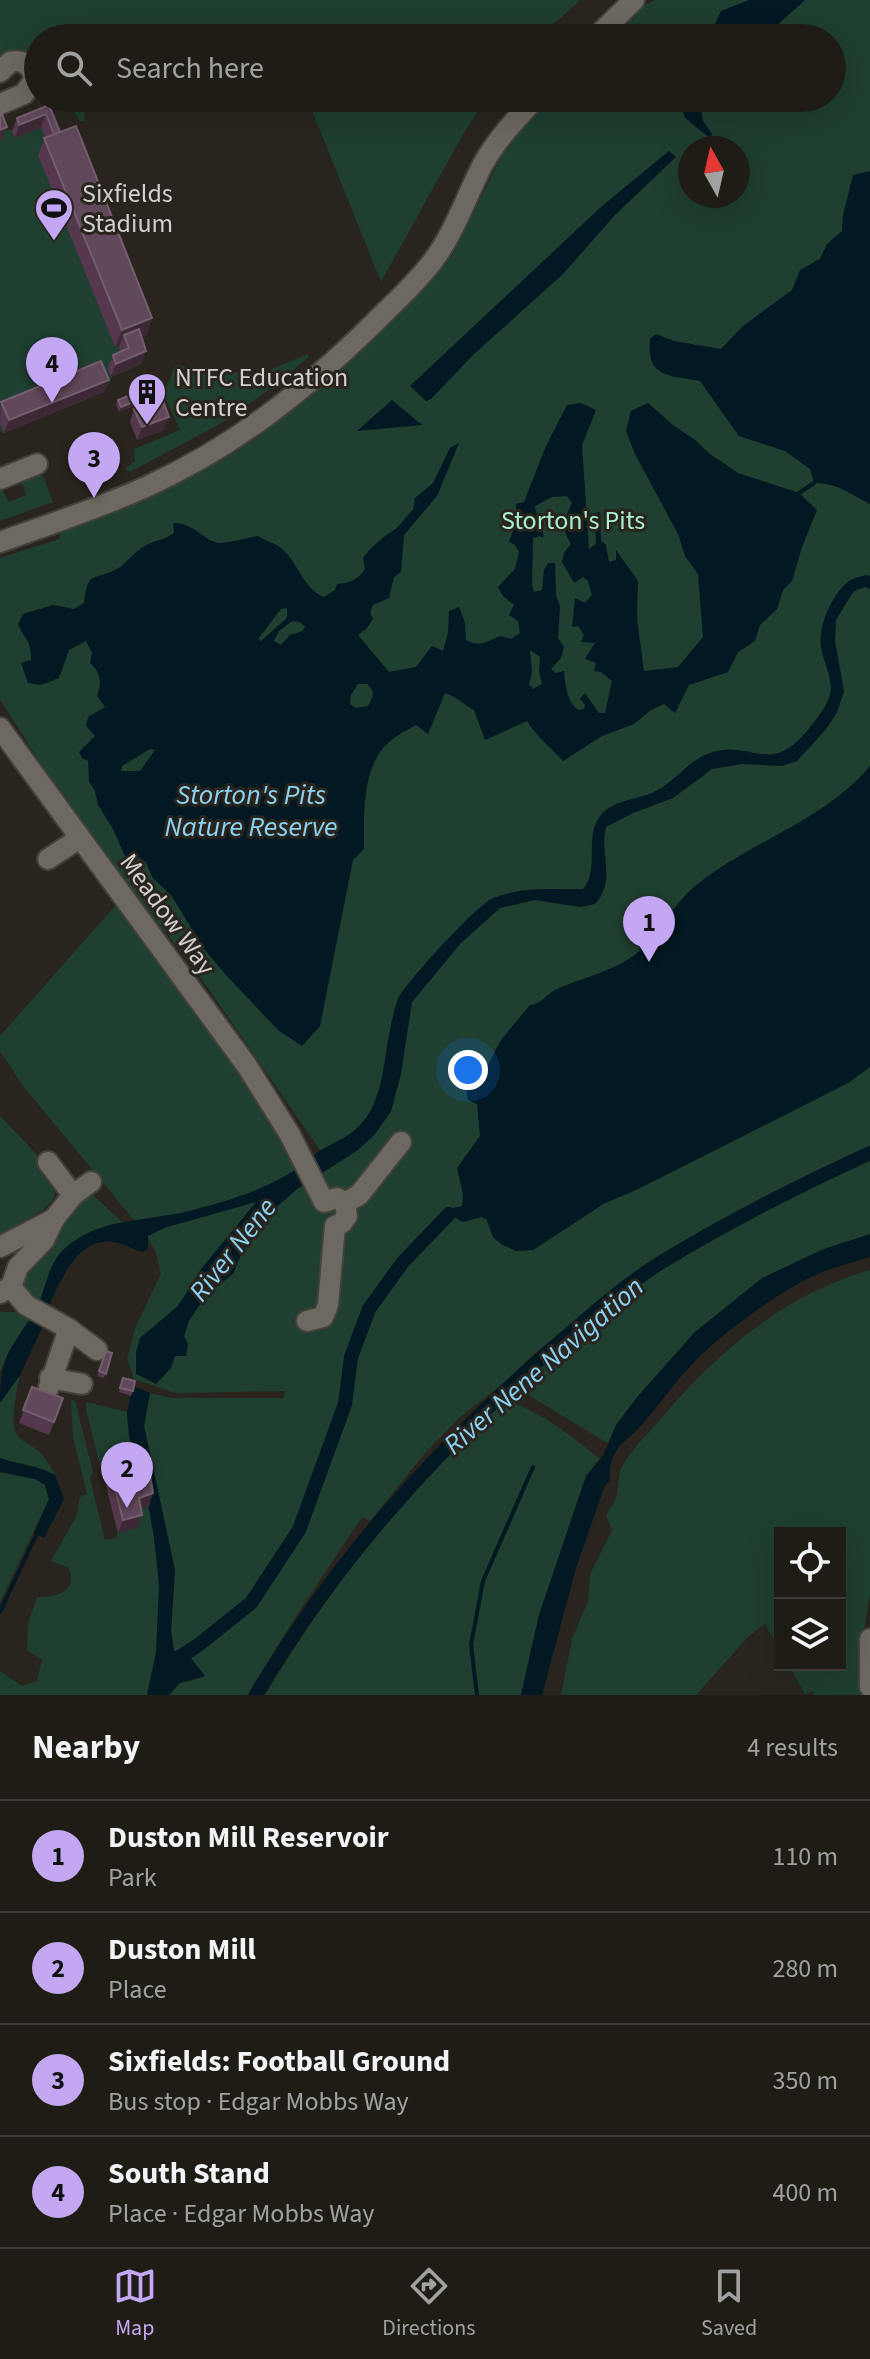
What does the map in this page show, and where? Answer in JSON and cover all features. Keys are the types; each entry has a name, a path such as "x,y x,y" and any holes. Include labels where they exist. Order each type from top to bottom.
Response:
{"street":[{"path":"609,24 634,0"},
{"path":"0,72 10,62 24,64"},
{"path":"0,84 3,94 0,102"},
{"path":"0,102 24,94"},
{"path":"0,542 122,498 163,479 232,440 304,387 428,267 454,227 491,151 522,112"},
{"path":"0,479 37,464"},
{"name":"Meadow Way","path":"0,728 239,1054 289,1133 324,1202 337,1198 345,1203"},
{"path":"48,859 80,838"},
{"path":"307,1321 323,1317 328,1305 335,1226 347,1216 345,1203 359,1195 401,1142"},
{"path":"48,1162 73,1195"},
{"path":"91,1182 73,1195 54,1219 44,1240 18,1267 5,1290 97,1350"},
{"path":"0,1247 54,1219"},
{"path":"60,1324 50,1383 82,1384"},
{"path":"870,1639 870,1687"}],"green space":[{"path":"0,0 580,0 553,24 24,24 24,53 10,55 0,61"},
{"name":"Storton's Pits","path":"655,0 870,0 870,1146 720,1223 640,1273 536,1352 505,1382 460,1417 426,1452 370,1521 362,1517 247,1695 169,1695 180,1683 202,1678 184,1650 174,1652 171,1631 175,1570 144,1426 150,1393 171,1398 284,1398 285,1391 175,1393 134,1379 127,1359 136,1326 161,1274 156,1253 147,1236 23,1086 0,1051 0,1036 115,906 133,919 252,1088 296,1167 320,1150 196,971 123,878 39,761 0,699 0,558 59,539 62,528 199,471 260,434 323,384 399,315 453,254 500,159 537,112 846,112 846,24 623,24"},
{"path":"74,112 84,112 85,121 80,121"},
{"path":"313,112 477,112 462,136 381,282"},
{"name":"Sixfields Stadium","path":"44,118 69,143 146,335 132,341 104,392 4,433 0,431 0,127 12,131"},
{"path":"308,354 309,357 266,392 220,424 130,472 125,469 135,461 134,449 180,430 164,395 175,365 235,372 269,370"},
{"path":"36,472 43,476 53,502 0,521 0,486 9,502 26,495 20,478"},
{"path":"0,1116 43,1163 55,1197 44,1209 0,1236"},
{"path":"870,1159 870,1245 770,1287 609,1444 515,1387 612,1305 674,1261 746,1220"},
{"path":"91,1193 123,1223 111,1224 50,1271 39,1304 26,1291 25,1275 50,1237"},
{"path":"870,1270 870,1593 864,1631 865,1695 814,1695 812,1691 805,1695 792,1671 846,1671 846,1527 774,1527 774,1640 765,1624 748,1637 696,1695 561,1695 572,1639 588,1601 590,1574 612,1530 606,1515 615,1499 624,1462 681,1396 728,1350 780,1311 838,1281"},
{"path":"0,1312 21,1312 30,1319 9,1351 0,1372"},
{"path":"20,1375 15,1403 16,1433 36,1449 55,1475 0,1458 0,1403"},
{"path":"71,1400 75,1401 93,1472 90,1478 105,1540 137,1528 134,1511 149,1506 157,1560 159,1615 156,1652 147,1695 0,1695 0,1671 22,1686 37,1681 42,1660 27,1650 28,1624 37,1597 64,1592 71,1582 69,1568 51,1561 77,1515 80,1497 87,1494 73,1438"},
{"path":"507,1401 544,1418 600,1459 594,1464 539,1615 521,1695 265,1695 327,1600 373,1539 448,1455"},
{"path":"86,1402 127,1412 129,1436 144,1482 125,1481 122,1468 106,1471 100,1466"},
{"path":"0,1472 35,1479 45,1485 49,1499 0,1602"}],"water":[{"path":"749,0 805,0 778,24 715,24 721,11"},
{"path":"683,112 701,112 703,121 712,134 708,136 685,118"},
{"path":"669,151 676,157 615,215 563,274 474,354 431,399 426,401 410,386 602,206"},
{"path":"870,171 870,504 837,487 814,483 810,469 785,451 739,436 700,381 670,375 656,368 650,352 650,339 656,334 674,341 721,349 743,326 792,290 800,270 820,259 827,244 842,231 853,175"},
{"path":"392,400 422,425 357,431"},
{"name":"Storton's Pits Nature Reserve","path":"581,403 596,410 582,445 589,549 596,544 595,513 600,512 601,541 606,545 609,562 616,560 616,550 638,581 637,619 644,671 678,667 703,637 698,574 685,556 678,534 635,454 626,431 631,411 648,403 738,473 799,493 817,510 792,581 783,590 777,609 760,625 755,641 738,652 728,672 689,685 675,713 664,704 634,724 602,736 563,761 527,721 485,740 474,710 445,693 428,734 416,725 389,742 373,764 369,778 364,849 353,860 320,1026 302,1046 278,1030 226,975 204,949 171,895 152,877 146,862 138,857 127,861 98,805 89,781 88,761 79,752 95,736 86,726 88,717 105,707 97,696 100,678 90,663 92,653 86,641 69,650 59,678 41,685 28,683 21,663 31,660 30,648 18,624 23,614 53,605 74,609 84,603 92,578 115,570 141,548 174,533 173,523 188,526 219,543 258,536 281,548 311,588 324,597 335,590 337,584 353,580 362,573 365,569 363,558 413,510 415,498 433,483 450,448 459,443 437,496 404,535 401,572 394,577 389,598 373,605 370,613 373,619 358,635 389,672 416,667 432,646 443,651 449,611 459,607 465,623 466,640 480,644 501,636 511,639 520,633 518,621 509,615 514,605 498,587 515,569 519,552 509,542 513,531 505,522 516,517 516,504 524,502 546,446 567,405","holes":["567,496 572,503 564,524 571,544 562,562 574,583 583,577 588,581 592,595 585,603 575,598 572,627 578,626 584,635 581,642 595,643 585,659 596,663 594,671 601,672 612,681 605,713 599,713 585,693 580,699 585,705 584,709 574,707 569,698 564,671 556,673 551,669 561,658 564,647 558,638 560,606 556,595 555,563 548,563 544,570 542,590 534,592 532,585 533,538 543,538 535,506 552,497","287,608 287,618 261,641 258,639 281,609","292,621 305,626 303,631 290,635 281,645 274,641 279,631","530,650 540,657 542,684 533,689 529,684 532,672","358,684 367,684 373,695 368,706 356,708 350,704 351,695","150,749 155,750 140,771 121,771 122,766"]},
{"name":"River Nene","path":"870,576 870,589 865,587 853,592 836,620 835,641 844,691 837,712 827,728 797,761 782,766 742,764 712,769 673,798 606,827 605,886 595,904 580,907 535,900 500,908 461,943 412,1002 401,1074 391,1111 376,1133 358,1150 297,1189 262,1220 260,1231 243,1250 233,1274 206,1295 189,1321 184,1336 188,1344 186,1356 175,1356 171,1368 156,1384 136,1374 136,1352 140,1338 178,1306 202,1268 256,1202 164,1228 148,1236 148,1249 143,1252 119,1243 92,1245 73,1261 47,1309 39,1304 55,1261 64,1249 92,1231 189,1211 250,1192 289,1174 356,1129 376,1099 393,1014 403,990 458,928 493,898 527,890 583,889 591,870 594,828 606,810 660,789 707,754 736,750 772,754 796,742 821,713 830,694 831,684 821,639 828,611 843,587 851,580"},
{"path":"870,766 870,1067 848,1083 605,1203 533,1250 516,1251 501,1244 493,1237 487,1220 482,1217 463,1222 449,1214 449,1209 462,1206 463,1194 457,1168 480,1136 477,1104 468,1100 466,1088 478,1084 501,1040 530,1005 540,1002 555,990 611,968 639,952 694,887 831,802"},
{"path":"870,1234 870,1257 797,1284 736,1325 690,1366 645,1421 619,1447 612,1461 610,1481 605,1485 576,1568 542,1695 521,1695 539,1615 586,1476 603,1456 616,1425 695,1332 762,1278 824,1249"},
{"path":"30,1319 43,1326 20,1375 0,1403 3,1366"},
{"path":"133,1386 150,1393 144,1426 175,1570 171,1631 174,1651 184,1649 205,1676 180,1683 169,1695 147,1695 156,1653 159,1584 144,1482 129,1436 127,1412"},
{"path":"0,1458 55,1475 64,1499 44,1538 34,1533 49,1499 45,1485 35,1479 0,1472"}],"building":[{"path":"32,112 52,112 60,132 54,134 46,114 19,125 17,118"},
{"path":"0,115 7,127 0,130"},
{"path":"76,126 152,318 122,330 44,138"},
{"path":"139,329 146,351 116,364 113,355 129,348 124,335"},
{"path":"101,361 109,380 9,420 1,402"},
{"path":"150,379 156,390 150,392 146,381"},
{"path":"140,391 143,398 121,407 118,400"},
{"path":"162,398 169,417 142,427 134,409"},
{"path":"106,1351 112,1353 106,1374 99,1371"},
{"path":"123,1378 135,1381 133,1391 120,1388"},
{"path":"32,1387 63,1398 54,1422 23,1410"},
{"path":"130,1468 132,1475 149,1469 153,1493 139,1498 142,1515 123,1520 111,1473"}],"waterway":[{"path":"799,493 814,483"},
{"name":"River Nene Navigation","path":"256,1695 318,1600 387,1513 463,1432 546,1354 650,1269 766,1204 870,1153"},
{"path":"172,1662 251,1603 299,1530 345,1404 351,1357 369,1309 403,1262 449,1214"},
{"path":"477,1695 471,1645 483,1581 533,1467"},
{"path":"0,1612 39,1529"}],"place":[{"name":"Sixfields Stadium","path":"54,242"},
{"name":"South Stand","path":"52,403"},
{"name":"NTFC Education Centre","path":"147,426"},
{"name":"Sixfields: Football Ground","path":"94,498"},
{"name":"Duston Mill Reservoir","path":"649,962"},
{"name":"Duston Mill","path":"127,1508"}]}
